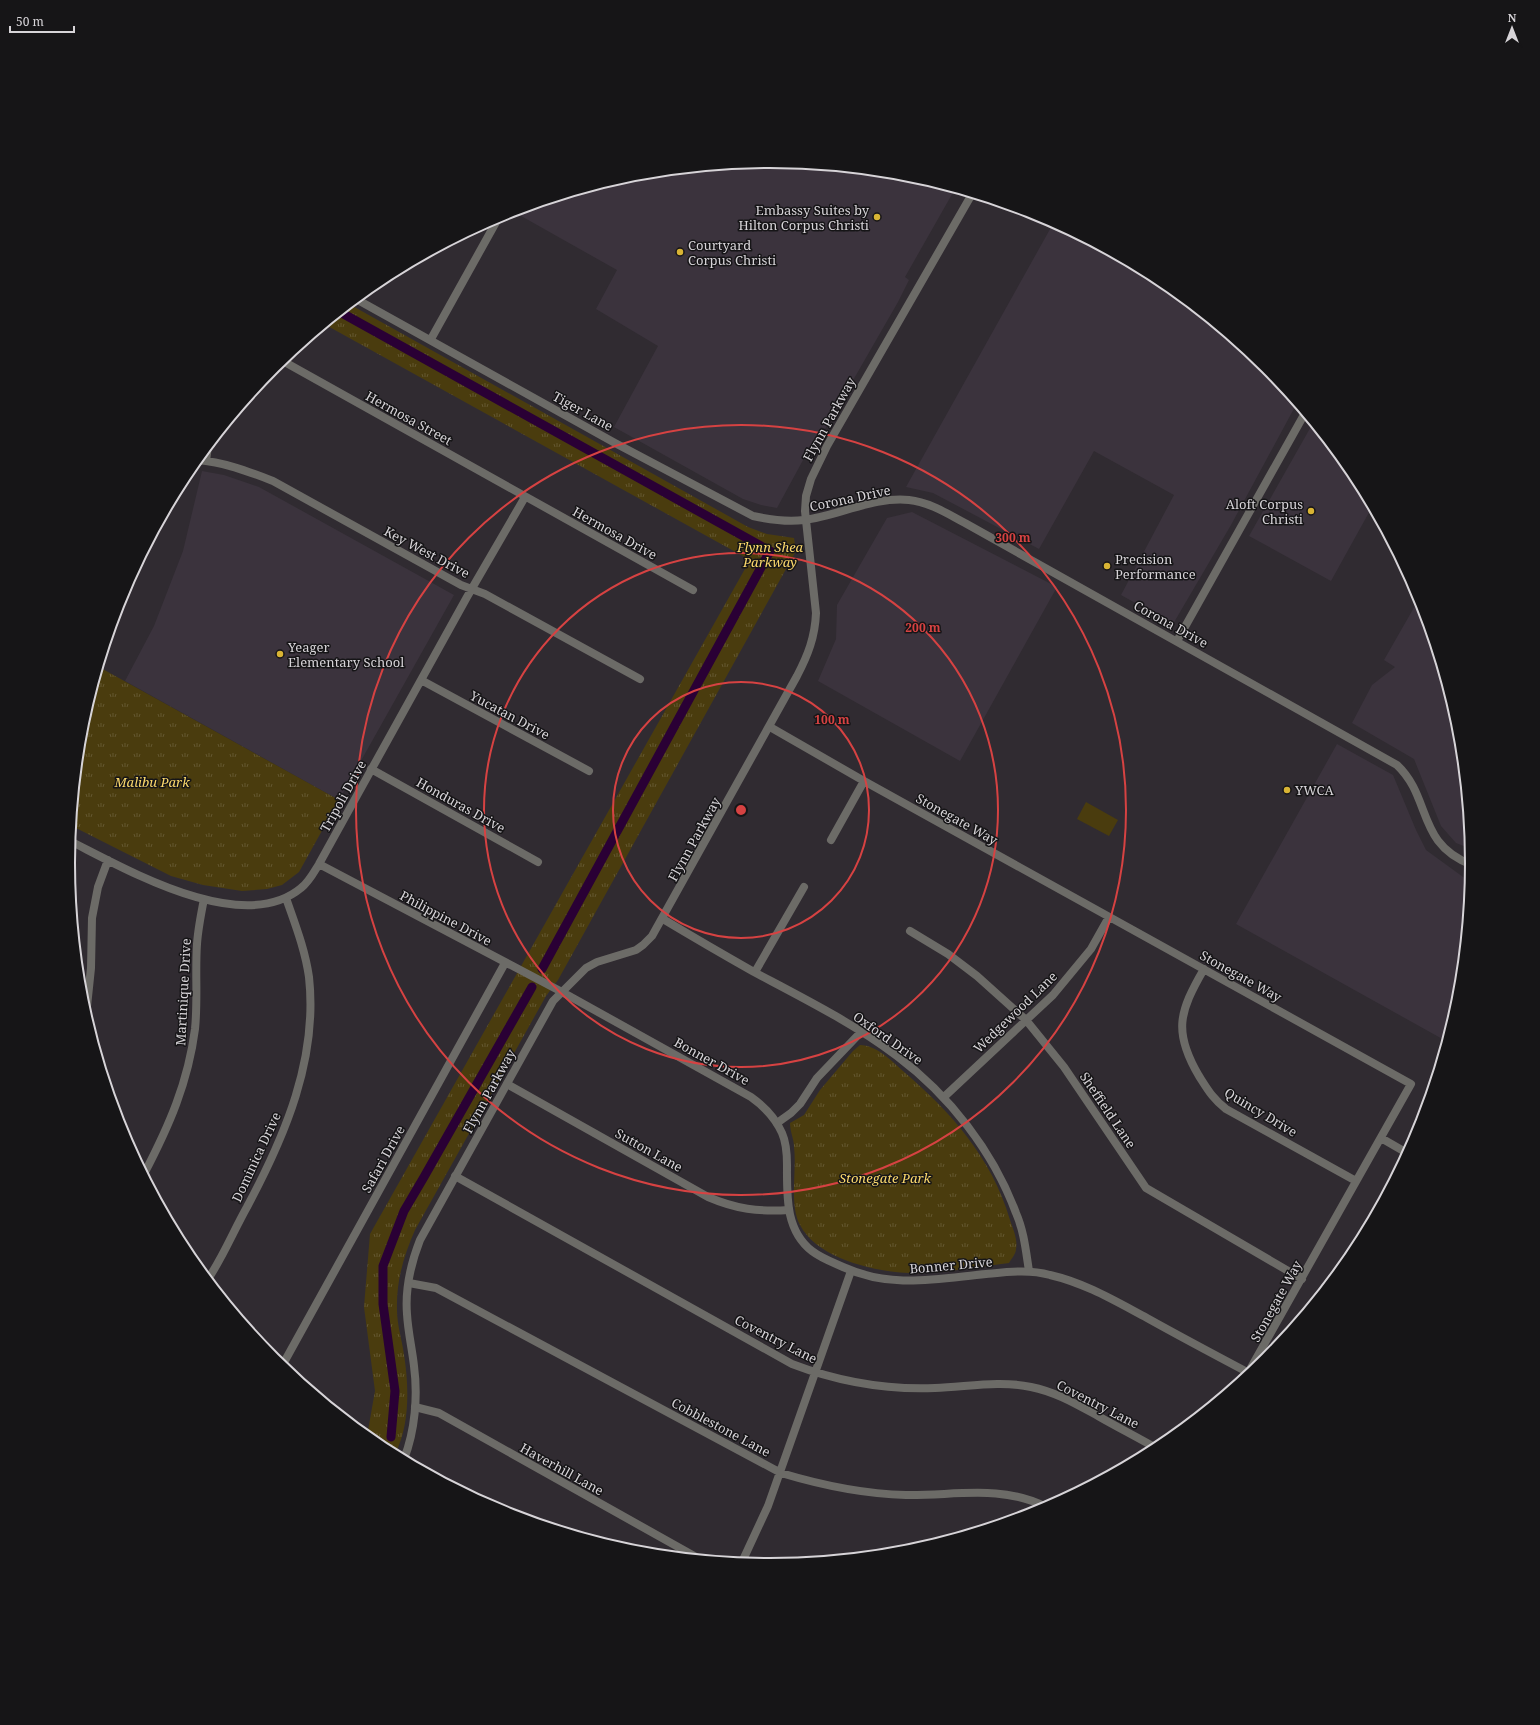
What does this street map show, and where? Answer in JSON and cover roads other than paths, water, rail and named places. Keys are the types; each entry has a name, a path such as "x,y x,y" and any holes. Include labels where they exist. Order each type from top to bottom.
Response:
{"street":[{"name":"Flynn Parkway","path":"405,1454 413,1425 415,1406 415,1372 407,1314 409,1283 411,1265 420,1240 553,1001 586,968 597,962 636,950 652,936 663,919 770,727 810,650 816,628 816,613 805,520 806,496 818,462 970,197"},
{"path":"431,339 495,224"},
{"name":"Tiger Lane","path":"361,301 431,339 615,443 753,516 778,521 805,520"},
{"name":"Hermosa Street","path":"287,363 525,497"},
{"path":"1177,641 1303,417"},
{"path":"206,461 207,456"},
{"name":"Key West Drive","path":"206,461 240,468 273,481 461,585 485,594 640,679"},
{"name":"Tripoli Drive","path":"75,844 155,884 180,893 204,899 259,905 273,903 286,898 301,888 309,880 319,864 525,497"},
{"name":"Hermosa Drive","path":"525,497 693,590"},
{"name":"Corona Drive","path":"805,520 885,501 909,500 931,506 965,523 1397,765 1405,772 1411,781 1428,826 1439,844 1451,854 1465,862"},
{"name":"Yucatan Drive","path":"421,680 589,771"},
{"name":"Stonegate Way","path":"770,727 864,781 1411,1084 1258,1357"},
{"name":"Honduras Drive","path":"371,769 538,862"},
{"path":"831,840 864,781"},
{"path":"88,998 94,908 98,887 108,860"},
{"name":"Philippine Drive","path":"319,864 562,992"},
{"path":"755,972 804,887"},
{"name":"Dominica Drive","path":"210,1274 274,1153 287,1124 302,1074 309,1022 308,977 299,933 286,898"},
{"name":"Martinique Drive","path":"147,1169 166,1133 177,1105 188,1068 196,1010 197,942 204,899"},
{"name":"Wedgewood Lane","path":"944,1097 1053,995 1091,949 1109,917"},
{"name":"Oxford Drive","path":"663,919 755,972 799,995 861,1032 897,1056 944,1097 991,1159 1016,1212 1026,1248 1029,1271"},
{"name":"Sheffield Lane","path":"910,931 948,954 977,976 1026,1020 1064,1067 1146,1188 1302,1279"},
{"name":"Safari Drive","path":"285,1360 505,963"},
{"name":"Quincy Drive","path":"1204,969 1185,1006 1182,1022 1184,1041 1190,1060 1216,1102 1356,1181"},
{"name":"Bonner Drive","path":"562,992 751,1097 764,1106 777,1123 783,1134 787,1152 789,1210 792,1225 800,1238 811,1251 824,1259 850,1270 889,1280 914,1282 1011,1271 1029,1271 1049,1274 1089,1287 1244,1370"},
{"path":"777,1123 791,1113 800,1104 817,1078 861,1032"},
{"name":"Sutton Lane","path":"507,1084 708,1197 745,1209 767,1211 789,1210"},
{"path":"1381,1138 1402,1150"},
{"name":"Coventry Lane","path":"455,1176 792,1364 847,1382 874,1386 906,1389 995,1383 1032,1387 1066,1398 1149,1444"},
{"path":"745,1557 758,1531 780,1473 850,1270"},
{"name":"Cobblestone Lane","path":"409,1283 436,1288 780,1473 828,1486 878,1493 905,1495 968,1492 999,1493 1025,1499 1038,1504"},
{"name":"Haverhill Lane","path":"415,1406 439,1413 689,1553"}],"waterway":[{"path":"343,314 770,551 542,969"},
{"path":"391,1437 395,1391 383,1304 383,1266 404,1211 532,987"}],"place":[{"name":"Embassy Suites by Hilton Corpus Christi","path":"877,217"},
{"name":"Courtyard Corpus Christi","path":"680,252"},
{"name":"Aloft Corpus Christi","path":"1311,511"},
{"name":"Precision Performance","path":"1107,566"},
{"name":"Yeager Elementary School","path":"280,654"},
{"name":"YWCA","path":"1287,790"}],"park label":[{"name":"Flynn Shea Parkway","path":"770,554"},
{"name":"Malibu Park","path":"152,782"},
{"name":"Stonegate Park","path":"885,1178"}]}
